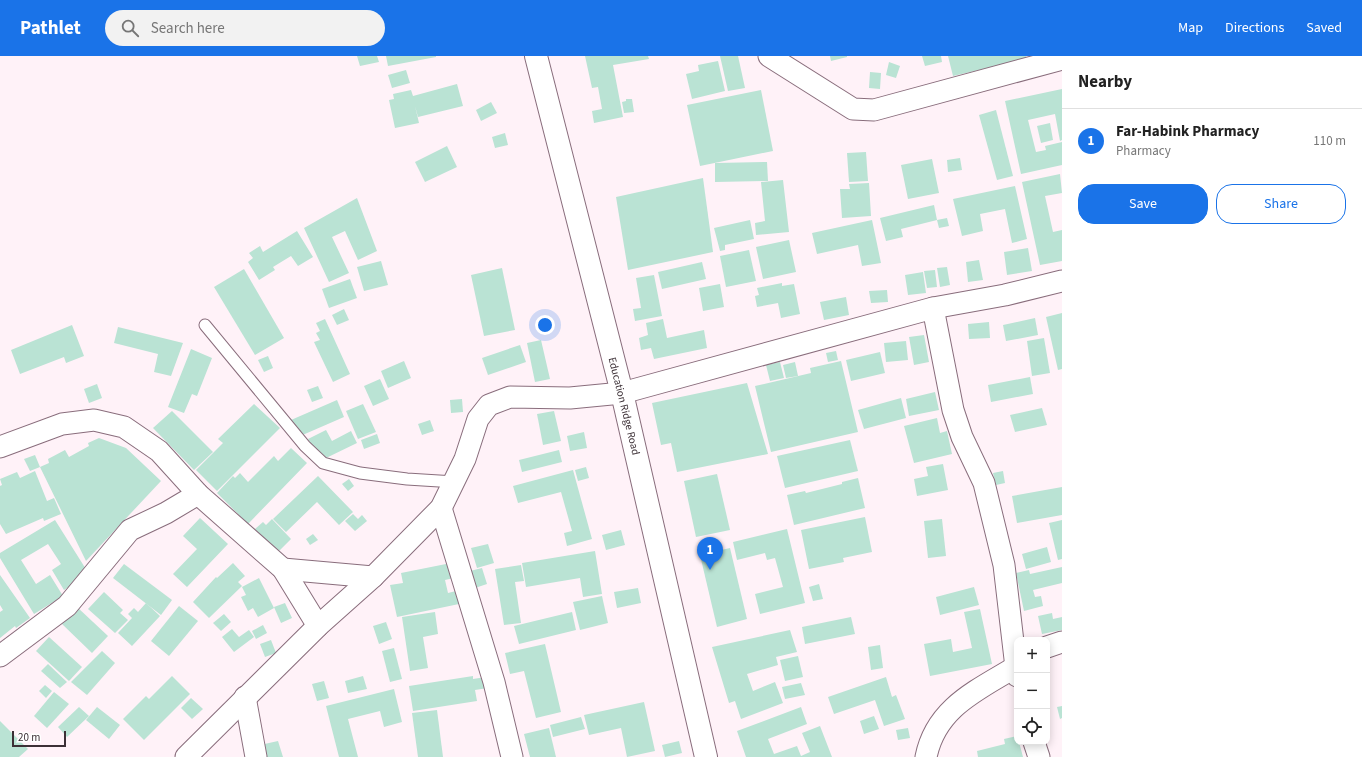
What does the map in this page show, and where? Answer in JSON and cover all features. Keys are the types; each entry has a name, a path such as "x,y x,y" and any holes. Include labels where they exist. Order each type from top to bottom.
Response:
{"main road":[{"name":"Education Ridge Road","path":"536,56 622,393 706,757"}],"street":[{"path":"768,56 853,109 862,110 874,110 1062,59"},
{"path":"186,757 318,626 373,577 441,508 465,459 478,418 489,406 510,397 570,398 622,393 933,308 1005,295 1062,280"},
{"path":"933,308 953,410 962,437 984,483 1004,565 1014,652"},
{"path":"0,447 62,424 94,420 124,427 159,450 198,494 284,569 318,626"},
{"path":"0,656 67,606 130,530 166,513 198,494"},
{"path":"441,508 494,682 512,757"},
{"path":"284,569 373,577"},
{"path":"1050,646 1062,642"},
{"path":"925,757 933,736 945,716 964,697 1014,671"},
{"path":"245,697 256,757"},
{"path":"1035,745 1039,757"}],"lane":[{"path":"206,324 305,446 323,463 360,473 407,479 455,482"}],"building":[{"path":"357,56 377,56 379,62 360,66"},
{"path":"386,56 436,56 436,57 388,66"},
{"path":"585,56 648,56 649,59 613,65 623,117 594,123 592,111 602,109 598,87 592,88"},
{"path":"720,56 738,56 745,88 728,91"},
{"path":"830,56 847,56 847,57 831,61"},
{"path":"922,56 941,56 942,62 925,66"},
{"path":"948,56 1026,56 1027,59 953,76"},
{"path":"718,61 725,91 692,99 686,74 699,71 698,65"},
{"path":"889,62 900,66 896,78 886,75"},
{"path":"406,70 410,83 392,88 388,75"},
{"path":"870,72 881,73 880,89 869,88"},
{"path":"457,84 463,106 418,117 415,106 419,123 395,128 389,100 394,99 393,94 411,90 413,96"},
{"path":"1062,89 1062,140 1060,141 1055,114 1028,120 1036,152 1046,150 1045,146 1062,142 1062,165 1021,174 1005,101"},
{"path":"761,90 773,151 700,166 687,105"},
{"path":"626,99 632,99 634,112 624,113 622,102 626,101"},
{"path":"491,102 497,113 481,121 476,110"},
{"path":"996,110 1013,176 997,180 979,115"},
{"path":"1050,123 1053,140 1041,143 1037,126"},
{"path":"505,133 508,145 495,148 492,137"},
{"path":"447,146 457,167 425,182 415,162"},
{"path":"866,152 868,181 849,182 847,153"},
{"path":"960,158 962,170 948,172 947,160"},
{"path":"932,159 939,193 908,199 901,165"},
{"path":"767,162 768,181 715,182 715,163"},
{"path":"1060,174 1062,193 1045,196 1053,232 1062,230 1062,261 1040,265 1022,182"},
{"path":"703,178 713,252 628,270 616,197"},
{"path":"783,180 789,232 756,235 755,223 765,221 761,182"},
{"path":"869,183 871,216 842,218 840,189 850,189 849,184"},
{"path":"1015,186 1027,239 1012,243 1005,209 980,214 983,231 962,236 953,199"},
{"path":"357,198 377,251 358,260 345,231 332,237 349,273 329,282 304,228"},
{"path":"934,205 937,220 901,229 903,237 886,241 880,218"},
{"path":"947,218 949,226 939,228 937,220"},
{"path":"750,220 754,239 725,245 725,250 720,251 714,228"},
{"path":"872,220 881,263 862,266 858,245 817,254 812,233"},
{"path":"297,231 313,257 298,266 291,256 273,267 275,270 259,280 248,262 253,258 249,253 260,246 263,252"},
{"path":"789,240 796,272 763,279 756,247"},
{"path":"1028,248 1032,271 1007,275 1004,252"},
{"path":"749,250 756,281 726,287 720,256"},
{"path":"979,260 983,280 968,282 966,262"},
{"path":"381,261 388,285 364,291 357,267"},
{"path":"702,262 706,279 662,289 658,272"},
{"path":"947,267 950,285 940,287 937,268"},
{"path":"502,268 515,330 484,336 471,275"},
{"path":"244,269 284,338 255,355 214,287"},
{"path":"935,270 937,287 927,288 924,271"},
{"path":"923,272 926,293 908,295 905,275"},
{"path":"654,275 662,316 635,321 633,309 641,308 636,278"},
{"path":"350,279 357,298 329,308 322,289"},
{"path":"782,283 782,286 794,284 800,314 781,318 778,303 757,307 755,296 759,295 757,288"},
{"path":"720,284 724,307 703,311 699,288"},
{"path":"887,290 888,302 871,303 869,291"},
{"path":"846,297 849,315 824,320 820,302"},
{"path":"344,309 349,320 337,325 332,315"},
{"path":"1062,313 1062,369 1058,370 1046,317"},
{"path":"1035,318 1038,335 1006,341 1003,325"},
{"path":"325,319 350,374 333,382 314,342 320,340 316,333 320,331 316,323"},
{"path":"663,319 667,338 704,330 707,348 654,359 651,348 641,350 639,338 648,335 646,323"},
{"path":"989,322 990,338 969,339 968,324"},
{"path":"72,325 84,356 66,363 64,357 20,374 11,350"},
{"path":"118,327 183,343 171,376 154,372 158,354 114,343"},
{"path":"924,335 929,362 914,365 909,337"},
{"path":"1044,338 1050,373 1032,376 1027,341"},
{"path":"541,340 550,379 535,382 527,343"},
{"path":"906,341 908,360 886,362 884,343"},
{"path":"520,345 526,362 488,375 482,358"},
{"path":"191,349 212,358 197,396 192,394 184,413 168,407"},
{"path":"836,351 838,360 828,362 826,353"},
{"path":"880,352 885,373 851,381 846,360"},
{"path":"268,356 273,368 264,372 258,360"},
{"path":"404,361 411,378 388,388 381,371"},
{"path":"841,361 858,432 771,452 755,386 811,373 810,368"},
{"path":"780,362 784,378 770,381 766,365"},
{"path":"795,362 798,376 786,378 783,365"},
{"path":"1030,377 1033,394 991,402 988,385"},
{"path":"380,379 389,399 373,406 364,386"},
{"path":"747,383 768,454 677,472 671,443 661,445 652,403"},
{"path":"97,384 102,398 89,403 84,389"},
{"path":"318,386 323,398 312,402 307,390"},
{"path":"935,392 939,410 909,416 906,399"},
{"path":"901,398 906,418 864,429 858,410"},
{"path":"462,399 463,412 451,413 450,400"},
{"path":"337,400 344,417 298,437 291,420"},
{"path":"254,404 280,428 217,491 196,470 223,443 218,439"},
{"path":"363,404 376,432 358,439 346,411"},
{"path":"1042,408 1047,425 1015,432 1010,415"},
{"path":"172,411 213,452 194,470 153,428"},
{"path":"554,411 561,441 543,445 537,414"},
{"path":"937,418 940,433 947,431 952,454 914,463 904,426"},
{"path":"430,420 434,431 422,435 418,424"},
{"path":"326,430 332,441 351,431 357,443 324,459 313,448 308,439"},
{"path":"584,432 587,448 570,451 567,436"},
{"path":"377,434 380,443 364,449 361,440"},
{"path":"99,438 126,448 161,481 86,561 40,467 49,463 48,459 65,450 69,457 89,446 88,443"},
{"path":"850,440 858,471 785,488 777,456"},
{"path":"291,448 307,463 248,524 217,493 233,476 235,478 240,473 248,482 274,456 278,461"},
{"path":"559,450 562,462 522,472 519,460"},
{"path":"35,455 40,467 30,471 24,459"},
{"path":"943,464 948,490 917,496 914,479 928,476 926,467"},
{"path":"586,467 589,478 578,481 575,470"},
{"path":"573,470 592,539 567,546 564,533 572,531 561,492 518,503 513,486"},
{"path":"35,471 47,501 54,498 61,514 44,521 43,518 6,534 0,524 0,486 2,485 0,479 17,472 20,478"},
{"path":"1003,471 1005,483 996,485 993,473"},
{"path":"717,474 730,530 696,537 684,481"},
{"path":"318,476 353,512 339,525 317,502 286,532 273,519"},
{"path":"858,478 865,508 794,525 787,495 805,491 806,493 842,484 842,482"},
{"path":"349,479 354,486 348,491 342,484"},
{"path":"1062,487 1062,515 1017,523 1012,496"},
{"path":"353,514 358,519 362,515 367,521 355,531 345,521"},
{"path":"865,517 872,552 843,558 844,562 809,569 801,530"},
{"path":"200,518 228,544 187,587 173,574 197,549 183,536"},
{"path":"272,519 291,539 277,553 255,529 263,522 266,525"},
{"path":"942,519 946,556 928,558 924,521"},
{"path":"55,520 89,574 64,590 52,570 61,564 48,544 21,560 36,584 50,575 63,596 34,614 0,558 0,553"},
{"path":"1062,520 1062,559 1058,560 1049,523"},
{"path":"787,529 805,603 760,614 755,594 783,587 775,558 767,560 765,553 737,560 733,542"},
{"path":"621,530 625,545 606,550 602,535"},
{"path":"313,534 318,540 310,545 306,539"},
{"path":"488,544 494,563 477,568 471,548"},
{"path":"1047,547 1051,562 1026,569 1022,554"},
{"path":"730,548 747,619 717,627 700,555"},
{"path":"595,551 602,594 583,597 580,578 526,587 522,563"},
{"path":"233,563 245,576 238,582 242,586 209,618 193,602 216,577 217,578"},
{"path":"451,563 454,578 445,580 448,593 456,591 459,604 397,617 390,585 403,583 401,573"},
{"path":"124,564 172,600 161,615 113,578"},
{"path":"521,565 524,581 515,582 521,623 504,625 495,569"},
{"path":"1062,567 1062,583 1033,590 1035,597 1041,596 1043,606 1024,611 1016,573 1029,570 1030,574"},
{"path":"482,568 487,584 475,588 470,571"},
{"path":"0,575 30,618 16,628 15,626 0,638 0,612 3,610 0,605"},
{"path":"259,578 274,608 258,617 253,608 248,611 241,597 246,595 242,587"},
{"path":"819,584 823,599 813,601 809,587"},
{"path":"974,587 979,605 940,615 936,597"},
{"path":"638,588 641,603 617,608 614,592"},
{"path":"104,592 123,610 120,613 128,620 115,633 88,609"},
{"path":"602,596 608,623 580,630 573,602"},
{"path":"146,603 160,616 132,646 118,633 132,618 128,614 134,608 138,612"},
{"path":"285,603 292,618 281,623 274,607"},
{"path":"179,606 198,621 169,656 151,641"},
{"path":"77,607 108,636 92,653 61,623"},
{"path":"980,609 992,664 930,676 924,644 951,639 953,652 972,648 964,612"},
{"path":"435,612 438,634 423,637 428,668 410,671 402,617"},
{"path":"572,612 576,630 519,644 514,626"},
{"path":"1052,613 1053,619 1062,617 1062,630 1042,634 1038,616"},
{"path":"224,614 231,622 221,631 213,623"},
{"path":"851,617 855,634 805,644 802,627"},
{"path":"386,622 392,639 379,644 373,626"},
{"path":"263,625 267,633 256,639 252,631"},
{"path":"232,629 239,637 249,630 254,637 234,652 222,637"},
{"path":"790,630 797,652 776,657 778,665 747,674 753,691 775,682 783,703 741,719 735,701 729,703 712,647"},
{"path":"49,637 82,667 69,681 36,651"},
{"path":"271,640 276,653 265,657 260,644"},
{"path":"545,644 561,712 536,718 524,671 510,674 505,653"},
{"path":"880,645 883,668 871,670 868,647"},
{"path":"394,648 402,679 390,682 382,651"},
{"path":"102,651 115,663 87,695 71,682"},
{"path":"798,656 803,677 785,681 780,660"},
{"path":"48,664 67,682 60,688 41,671"},
{"path":"172,676 190,694 144,740 123,719 146,696 149,699"},
{"path":"363,676 367,689 348,693 345,681"},
{"path":"473,676 473,679 486,677 488,688 475,690 477,701 413,711 409,686"},
{"path":"886,677 892,697 896,695 905,719 884,726 875,700 834,714 828,697"},
{"path":"324,681 329,698 317,701 312,684"},
{"path":"801,683 805,695 785,699 782,687"},
{"path":"45,685 52,691 46,698 39,691"},
{"path":"394,689 402,722 384,727 380,711 348,719 358,757 339,757 326,706"},
{"path":"54,692 69,704 47,728 34,716"},
{"path":"191,698 203,709 192,719 181,708"},
{"path":"644,702 655,751 627,757 621,728 589,735 584,715"},
{"path":"1062,706 1062,718 1060,719 1057,707"},
{"path":"79,707 89,716 67,737 58,727"},
{"path":"97,707 120,725 109,739 86,720"},
{"path":"801,707 807,724 768,739 774,754 797,746 801,756 810,752 802,733 820,726 832,757 746,757 737,731"},
{"path":"437,710 443,757 418,757 412,713"},
{"path":"874,716 879,729 864,734 860,721"},
{"path":"581,717 585,729 553,737 550,725"},
{"path":"0,721 28,749 19,757 0,757"},
{"path":"549,728 556,757 530,757 524,734"},
{"path":"908,728 910,738 898,740 896,730"},
{"path":"1014,737 1014,745 1020,745 1023,757 978,757 977,751 1005,744 1004,739"},
{"path":"278,741 283,757 263,757 260,745"},
{"path":"679,741 682,753 665,757 662,745"}],"place":[{"name":"Far-Habink Pharmacy","path":"710,570"}]}
